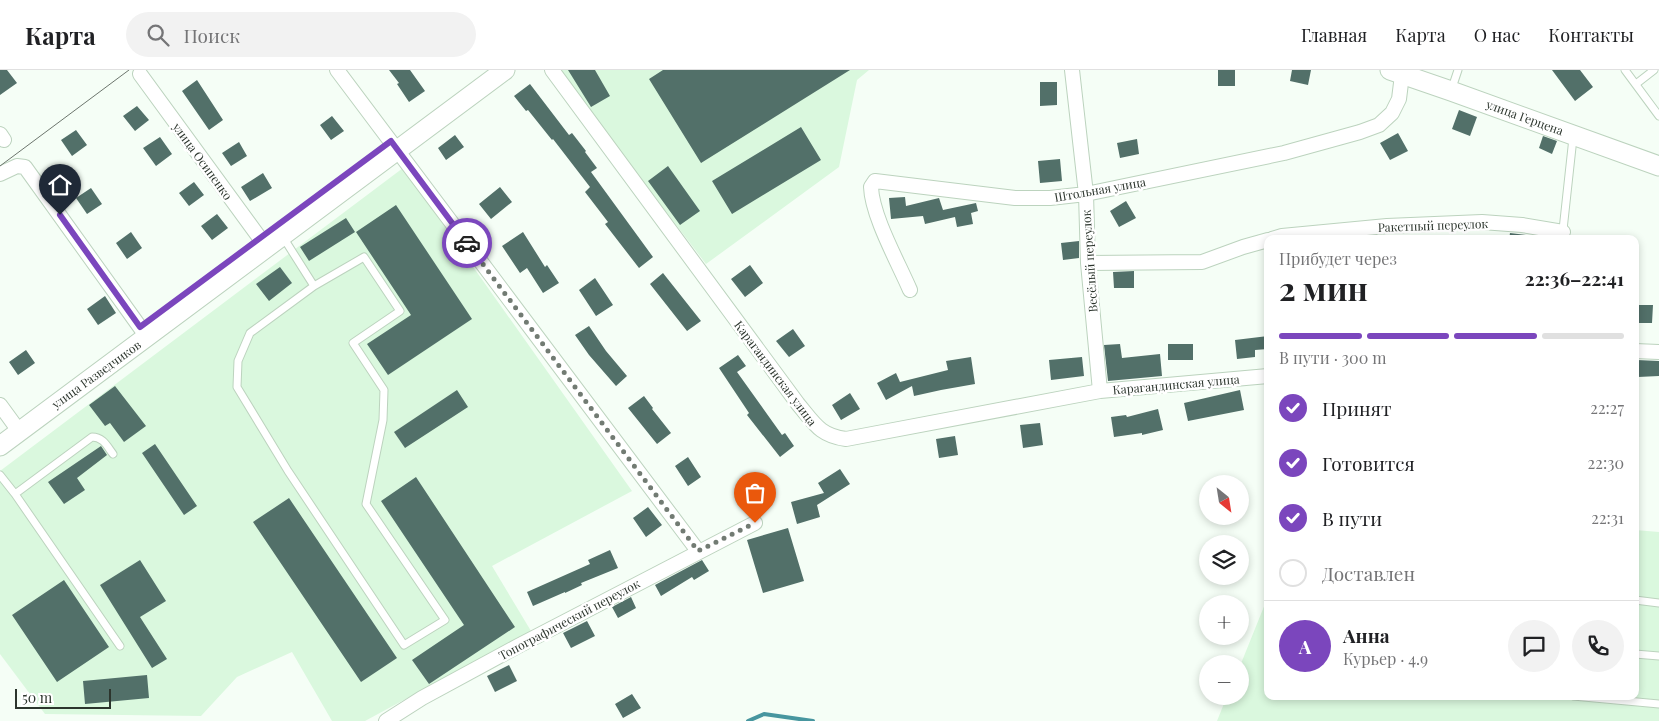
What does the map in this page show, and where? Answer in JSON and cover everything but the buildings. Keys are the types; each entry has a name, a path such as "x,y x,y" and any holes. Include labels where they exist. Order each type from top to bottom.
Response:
{"main road":[{"path":"263,243 394,146 486,70"},
{"name":"улица Разведчиков","path":"0,446 10,428 144,332 263,243 282,236 394,146 505,70"},
{"name":"улица Герцена","path":"1396,72 1659,166"}],"street":[{"path":"337,70 698,551"},
{"name":"Карагандинская улица","path":"552,70 792,396 820,431 832,438 846,439 1100,392 1264,376"},
{"name":"Весёлый переулок","path":"1072,70 1086,194 1088,263 1100,392"},
{"name":"Штольная улица","path":"910,290 880,223 871,194 871,187 875,182 1016,198 1050,198 1086,194 1284,153 1360,132 1378,124 1392,113 1399,99 1396,72"},
{"name":"улица Осипенко","path":"140,74 263,243"},
{"path":"0,174 17,166 25,167 144,332"},
{"name":"Ракетный переулок","path":"1292,235 1387,226 1482,222 1522,225 1559,235"},
{"path":"1088,263 1146,264 1202,262 1243,246 1264,241"},
{"path":"1639,351 1659,352"},
{"path":"0,405 10,428"},
{"name":"Топографический переулок","path":"386,721 431,693 698,551 755,523"}],"lane":[{"path":"1452,91 1458,70"},
{"path":"1625,70 1659,116"},
{"path":"1636,84 1654,70"},
{"path":"1563,235 1573,135"},
{"path":"282,236 314,286"},
{"path":"364,257 400,311 353,343 384,390 383,420 366,504 445,620 404,645 288,471 237,387 238,361 250,333 314,286 364,257"},
{"path":"15,494 92,437 98,437 103,441 113,454"},
{"path":"0,475 120,646"},
{"path":"1639,600 1659,603"},
{"path":"1639,654 1659,656"},
{"path":"1616,700 1659,704"}],"shaded area":[{"path":"558,70 869,70 857,80 839,167 706,264"},
{"path":"403,168 632,491 492,566 531,631 365,721 332,721 292,652 237,677 201,716 45,714 0,654 0,471"},
{"path":"1639,530 1659,532 1659,721 1217,721 1223,705 1249,705 1249,655 1244,655 1264,606 1264,700 1639,700"}],"waterway":[{"path":"748,721 764,714 813,721"}],"tram line":[{"path":"0,166 129,70"}],"way so far":[{"path":"467,243 698,551 755,523"}],"route":[{"path":"60,215 140,327 391,141 467,243"}]}
